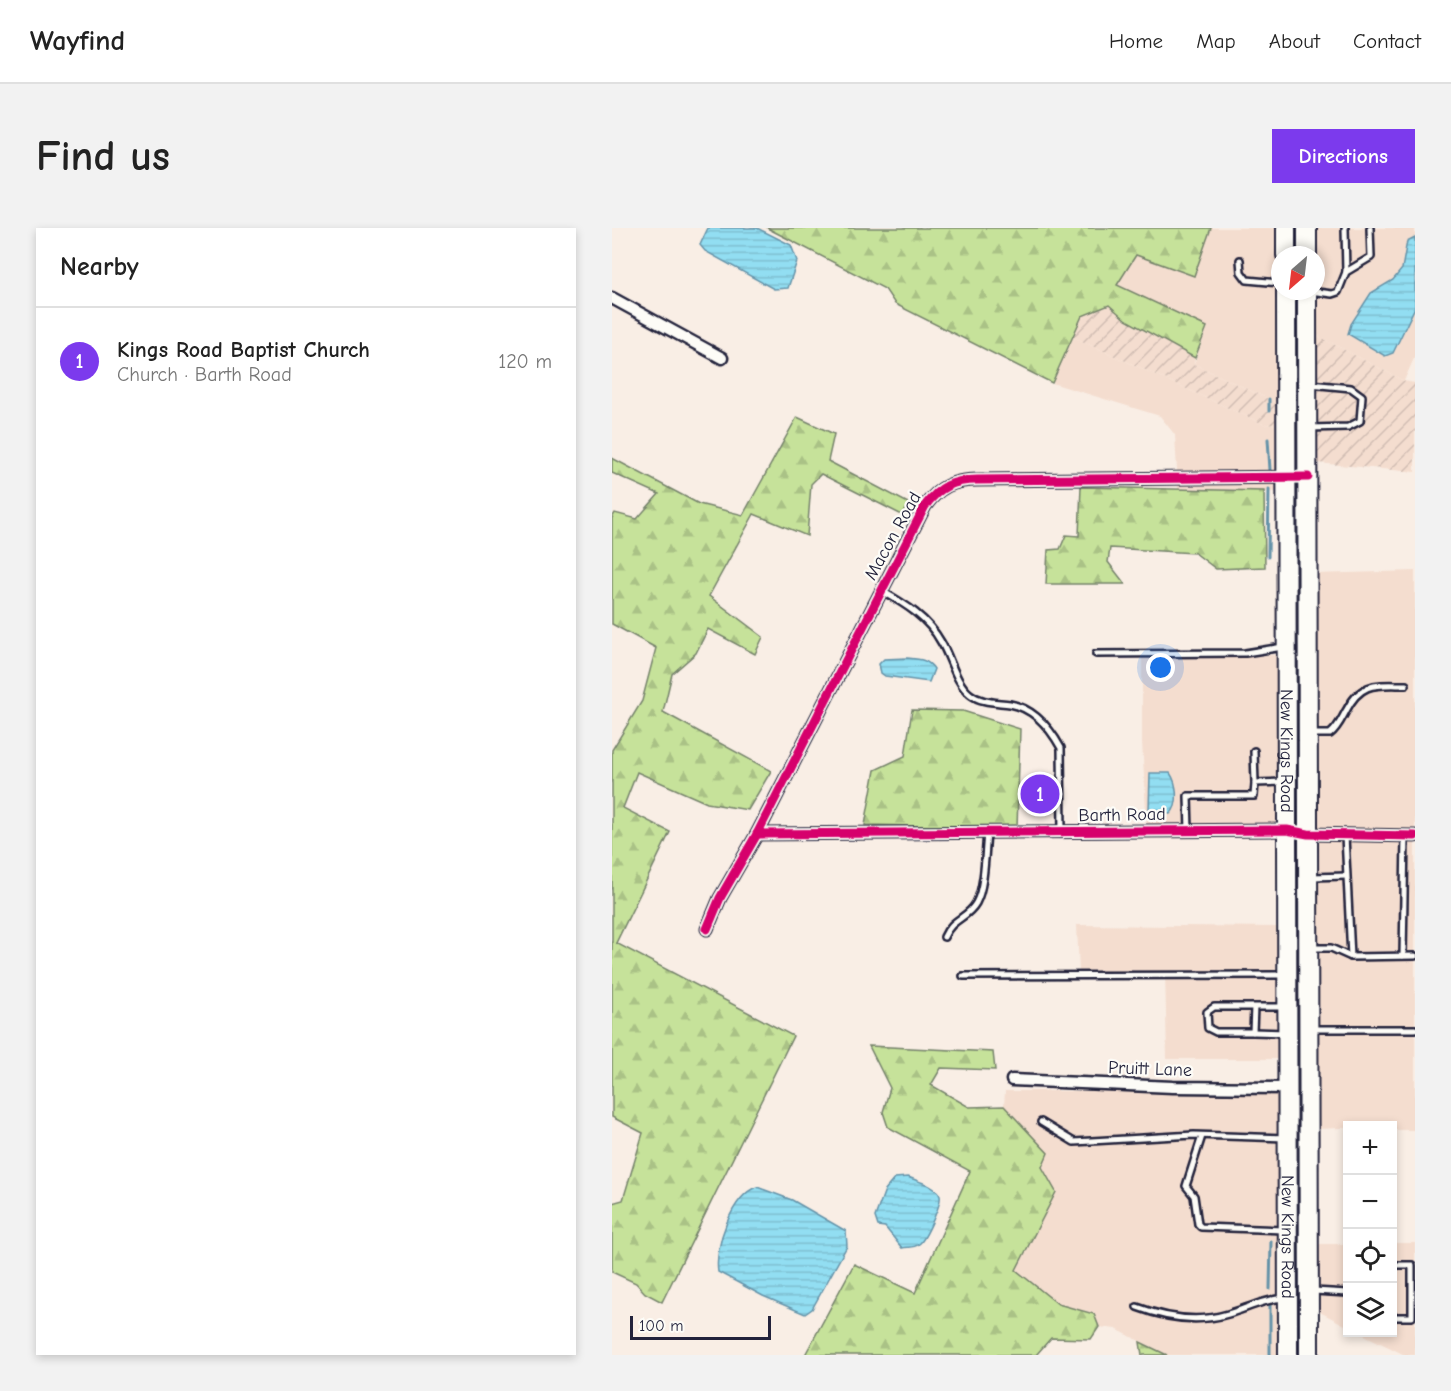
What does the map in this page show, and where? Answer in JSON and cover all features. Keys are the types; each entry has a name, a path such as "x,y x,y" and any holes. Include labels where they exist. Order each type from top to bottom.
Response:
{"highway":[{"path":"1286,228 1286,246"},
{"path":"1297,228 1297,246"},
{"path":"1307,228 1307,246"},
{"name":"New Kings Road","path":"1286,300 1288,1355"},
{"path":"1294,300 1297,349 1308,404"},
{"name":"New Kings Road","path":"1308,300 1309,1355"}],"street":[{"path":"612,298 722,358"},
{"name":"Macon Road","path":"707,928 720,898 757,834 925,506 933,495 952,482 1308,477"},
{"name":"Barth Road","path":"757,834 1287,830 1308,834 1345,836 1410,836"},
{"name":"Pruitt Lane","path":"1012,1080 1173,1087 1288,1088"},
{"path":"1287,1198 1309,1197"}],"lane":[{"path":"1325,293 1338,292 1346,272 1348,239 1345,228"},
{"path":"1346,272 1371,257 1367,239 1370,228"},
{"path":"1240,260 1241,272 1247,280 1271,282"},
{"path":"1307,384 1352,388 1362,396 1360,421 1347,427 1308,428"},
{"path":"882,591 903,603 931,628 941,641 964,689 972,696 1023,708 1038,718 1061,748 1062,832"},
{"path":"1096,654 1245,653 1288,646"},
{"path":"1308,734 1330,734 1336,729 1348,706 1361,689 1369,686 1406,685"},
{"path":"1189,830 1188,796 1254,796 1254,751"},
{"path":"1255,783 1287,782"},
{"path":"944,937 949,925 962,918 976,903 987,833"},
{"path":"1345,836 1350,957"},
{"path":"1403,957 1410,836"},
{"path":"1308,877 1346,876"},
{"path":"1308,948 1331,948 1350,957 1415,956"},
{"path":"963,976 1287,975"},
{"path":"1287,1006 1214,1007 1207,1012 1210,1031 1287,1033"},
{"path":"1253,1032 1254,1007"},
{"path":"1308,1029 1415,1029"},
{"path":"1041,1122 1074,1142 1109,1138 1202,1136 1287,1138"},
{"path":"1202,1136 1186,1186 1194,1196 1198,1224 1201,1227 1287,1230"},
{"path":"1397,1265 1412,1265 1412,1317 1397,1317"},
{"path":"1309,1291 1343,1293"},
{"path":"1137,1307 1170,1318 1206,1318 1225,1315 1270,1299 1288,1298"}],"shaded area":[{"path":"1211,228 1279,228 1279,246 1271,246 1271,300 1280,300 1281,405 1194,364 1207,327 1117,286 1136,255 1194,276"},
{"path":"1316,228 1415,228 1415,356 1404,381 1314,334 1315,300 1325,300 1325,246 1316,246"},
{"path":"1109,305 1126,320 1195,358 1194,364 1281,405 1280,425 1263,424 1073,337 1082,316"},
{"path":"1314,334 1404,381 1415,383 1415,472 1317,463"},
{"path":"1073,337 1263,424 1280,425 1280,492 1178,489 1175,435 1160,416 1052,383"},
{"path":"1415,571 1415,1130 1397,1130 1397,1121 1343,1121 1343,1128 1316,1129 1313,574"},
{"path":"1142,654 1283,655 1281,826 1147,828 1142,742"},
{"path":"1077,925 1281,927 1282,1059 1167,1059 1165,971 1079,972"},
{"path":"1005,1091 1284,1091 1283,1355 1167,1355 1116,1329 1099,1327 1094,1314 1058,1304 1016,1270 1056,1192 1042,1167 1048,1153 1004,1106"},
{"path":"1397,1243 1415,1243 1415,1355 1405,1355 1368,1337 1397,1337"},
{"path":"1315,1244 1343,1244 1343,1324 1314,1309"}],"green space":[{"path":"767,228 1211,228 1194,276 1136,255 1117,285 1207,327 1195,358 1126,320 1109,305 1082,316 1052,383 895,304 885,289"},
{"path":"797,417 834,434 828,461 910,504 902,515 821,474 811,484 807,536 754,514 709,596 763,637 755,654 708,629 696,653 672,674 663,712 771,771 748,810 707,803 637,772 623,808 670,832 616,943 793,1036 662,1302 645,1293 636,1283 612,1272 612,1203 623,1200 643,1133 612,1117 612,750 642,701 656,648 612,624 612,518 615,513 637,519 659,494 612,473 612,458 699,504 743,515"},
{"path":"1081,487 1264,491 1265,567 1216,569 1195,553 1110,548 1108,562 1125,584 1046,584 1048,550 1060,549 1066,535 1079,536"},
{"path":"912,710 963,711 1020,729 1017,828 865,825 875,770 905,756"},
{"path":"869,1046 993,1052 995,1070 941,1068 931,1085 969,1107 1004,1106 1048,1153 1042,1167 1056,1192 1016,1270 1058,1304 1094,1314 1099,1327 1091,1339 1051,1338 1036,1355 805,1355 854,1264 915,1293 970,1171 888,1127 883,1112 890,1088"},
{"path":"1140,1342 1167,1355 1142,1355"}],"water":[{"path":"708,228 757,228 791,245 797,261 788,288 774,289 705,251 700,245"},
{"path":"1415,237 1415,307 1393,353 1385,356 1348,334 1351,324 1371,293 1393,280 1402,269 1407,241"},
{"path":"884,659 922,660 932,666 934,669 929,682 885,676 881,673 879,664"},
{"path":"1150,773 1170,773 1172,777 1176,788 1176,800 1170,814 1149,811"},
{"path":"908,1177 935,1189 940,1200 922,1241 915,1246 902,1248 885,1227 878,1226 875,1217 885,1190 895,1178"},
{"path":"757,1187 792,1200 846,1231 847,1246 812,1309 805,1314 763,1296 718,1272 719,1249 727,1223 740,1200"}],"waterway":[{"path":"1269,399 1269,411"},
{"path":"1268,439 1270,470"},
{"path":"1268,557 1269,489"},
{"path":"1270,1289 1271,1241"},
{"path":"1270,1305 1270,1355"}],"cycle path":[{"path":"707,929 720,898 757,834 925,506 941,489 961,481 977,480 1308,477"},
{"path":"757,834 1287,830 1308,834 1415,836"}],"place":[{"name":"Kings Road Baptist Church","path":"1040,794"}]}
